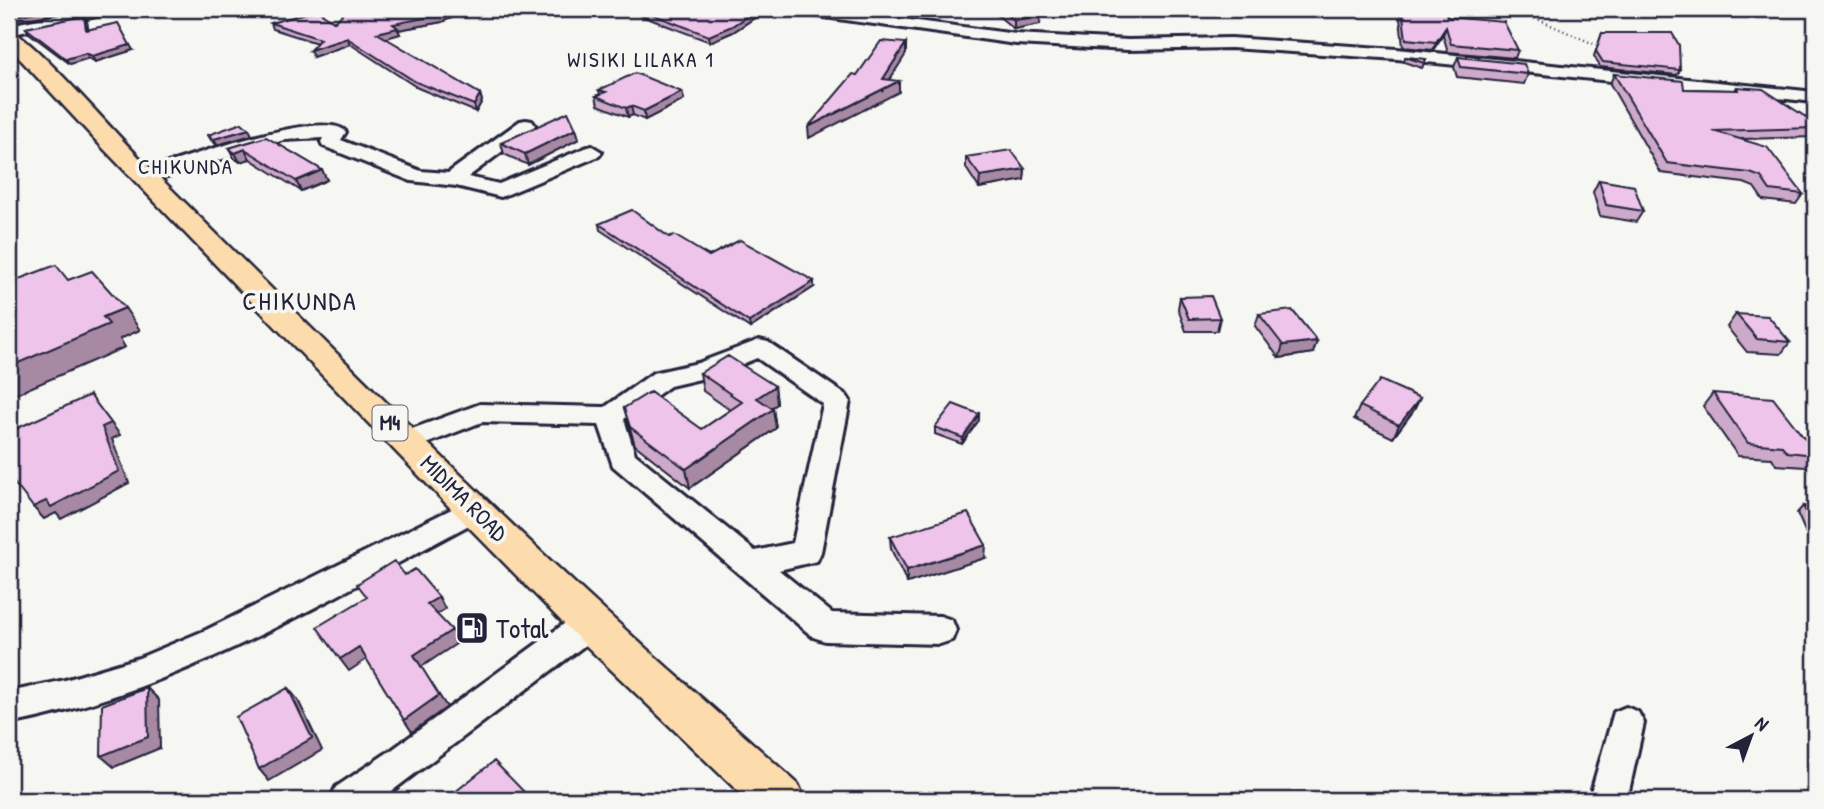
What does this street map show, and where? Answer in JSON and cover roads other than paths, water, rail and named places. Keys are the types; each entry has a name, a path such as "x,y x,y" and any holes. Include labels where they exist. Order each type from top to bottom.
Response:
{"main road":[{"name":"MIDIMA ROAD","path":"9,36 474,509 590,622 781,800"}],"street":[{"path":"9,30 110,9"},
{"path":"796,9 1006,38 1128,45 1231,43 1397,54 1815,97"},
{"path":"526,125 453,178 502,191 592,152"},
{"path":"145,177 282,134 337,132 330,142 418,177 459,180"},
{"path":"408,441 480,414 610,416 662,379 704,370 758,348 837,401 806,552 751,564"},
{"path":"610,416 623,459 825,626 940,630"},
{"path":"9,708 65,696 144,671 218,640 474,509"},
{"path":"349,800 406,761 590,622"},
{"path":"1614,800 1610,792 1626,723"}],"place":[{"name":"Total","path":"472,628"}],"district":[{"name":"WISIKI LILAKA 1","path":"641,60"},
{"name":"CHIKUNDA","path":"186,167"},
{"name":"CHIKUNDA","path":"300,301"}]}
